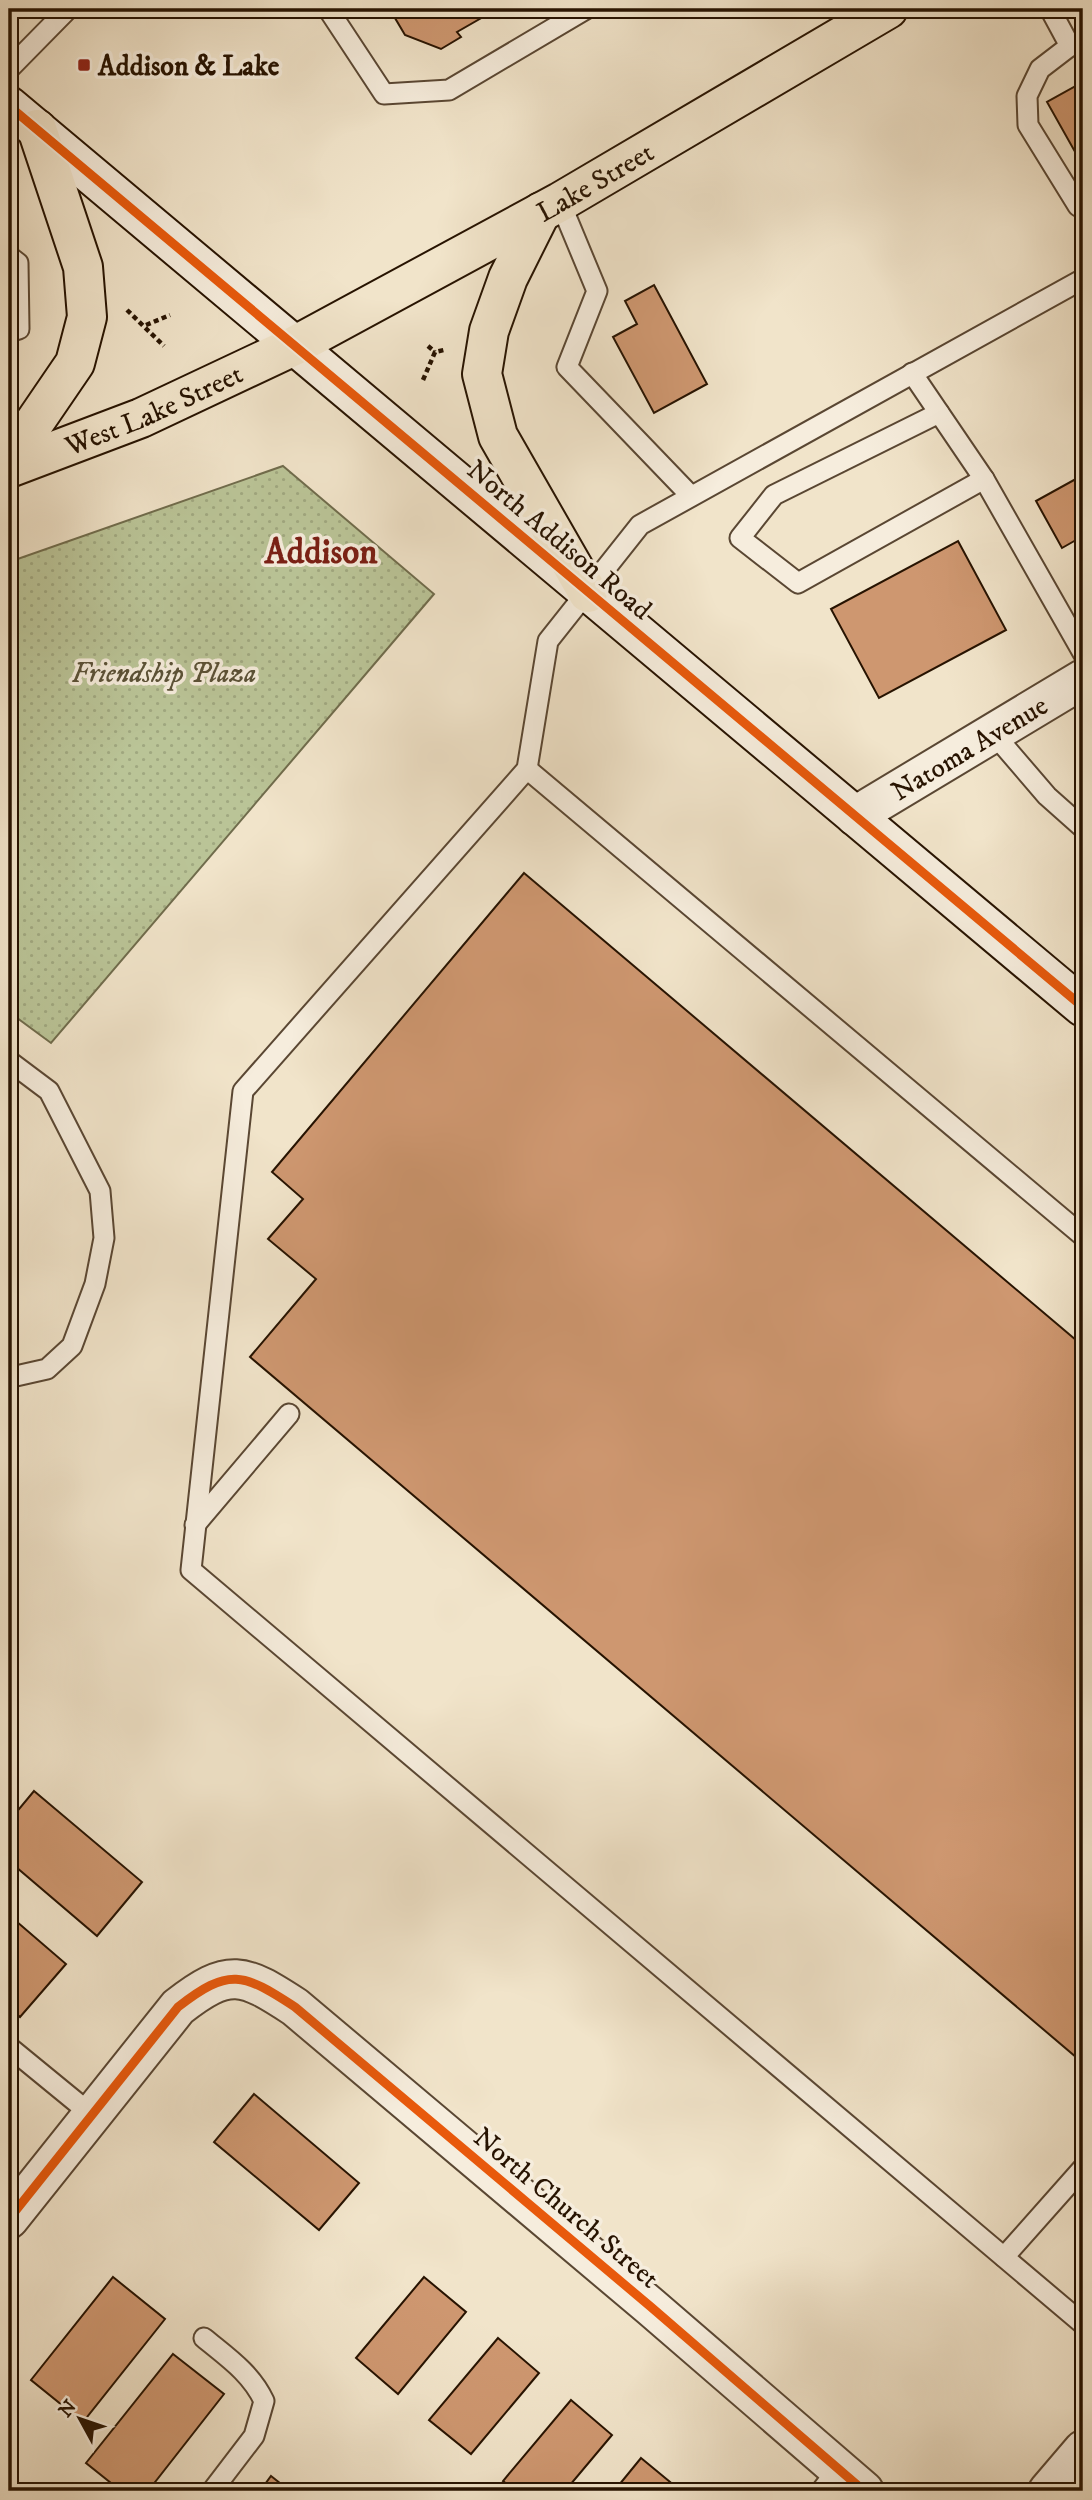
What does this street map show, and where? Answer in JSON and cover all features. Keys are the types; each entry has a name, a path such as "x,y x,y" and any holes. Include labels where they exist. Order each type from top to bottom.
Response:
{"main road":[{"name":"Lake Street","path":"296,345 550,207 888,9"},
{"path":"9,445 32,426 75,363 87,317 83,267 23,118"},
{"path":"550,207 508,278 489,331 482,374 498,436 588,593"},
{"name":"West Lake Street","path":"9,468 141,418 296,345"}],"street":[{"name":"North Addison Road","path":"23,118 1083,1007"},
{"name":"Natoma Avenue","path":"855,816 1083,679"},
{"name":"North Church Street","path":"92,2115 178,2007 202,1989 230,1978 261,1985 295,2007 841,2484"},
{"path":"9,2219 92,2115"},
{"path":"1048,2491 1083,2450"}],"lane":[{"path":"9,69 68,9"},
{"path":"328,9 384,94 449,90 586,9"},
{"path":"1050,9 1077,45 1041,69 1027,96 1028,125 1078,206 1083,209"},
{"path":"550,207 597,290 568,368 691,496"},
{"path":"9,256 18,263 19,329 9,332"},
{"path":"1083,279 640,525 548,641 527,769 243,1091 191,1570 1083,2324"},
{"path":"912,373 984,479 1083,653"},
{"path":"939,413 774,495 740,538 798,583 984,479"},
{"path":"993,733 1046,796 1083,828"},
{"path":"527,769 1083,1236"},
{"path":"9,1061 49,1091 100,1191 104,1238 95,1284 72,1346 47,1369 11,1376"},
{"path":"195,1525 289,1414"},
{"path":"9,2047 92,2115"},
{"path":"1004,2257 1083,2168"},
{"path":"204,2338 247,2373 264,2401 254,2436 212,2491"}],"path":[{"path":"126,309 146,325 164,346"},
{"path":"146,325 170,315"},
{"path":"423,380 435,352 428,346"}],"green space":[{"name":"Friendship Plaza","path":"283,466 434,594 51,1043 9,1012 9,562"}],"building":[{"path":"396,9 497,9 457,32 461,37 441,49 405,35 395,18 400,15"},
{"path":"1083,82 1083,166 1047,102"},
{"path":"654,285 707,384 654,413 613,337 637,324 625,301"},
{"path":"1083,475 1083,536 1062,548 1036,501"},
{"path":"958,541 1006,630 879,698 831,609"},
{"path":"524,873 1083,1346 1083,2063 250,1357 316,1279 268,1239 303,1199 272,1172"},
{"path":"34,1791 142,1882 97,1936 9,1861 9,1821"},
{"path":"9,1915 66,1964 20,2017 9,2007"},
{"path":"254,2094 359,2183 319,2230 214,2142"},
{"path":"113,2277 165,2319 83,2422 31,2380"},
{"path":"424,2277 466,2312 398,2394 356,2358"},
{"path":"498,2338 539,2373 471,2454 429,2420"},
{"path":"173,2354 224,2394 148,2491 121,2491 86,2463"},
{"path":"571,2400 612,2435 565,2491 515,2491 503,2481"},
{"path":"641,2458 681,2491 614,2491"},
{"path":"271,2476 290,2491 260,2491"}],"cycle path":[{"path":"9,106 1083,1007"},
{"path":"9,2219 178,2007 210,1985 224,1980 249,1982 295,2007 651,2307 864,2491"}],"place":[{"name":"Addison & Lake","path":"84,65"}],"district":[{"name":"Addison","path":"321,551"}]}
